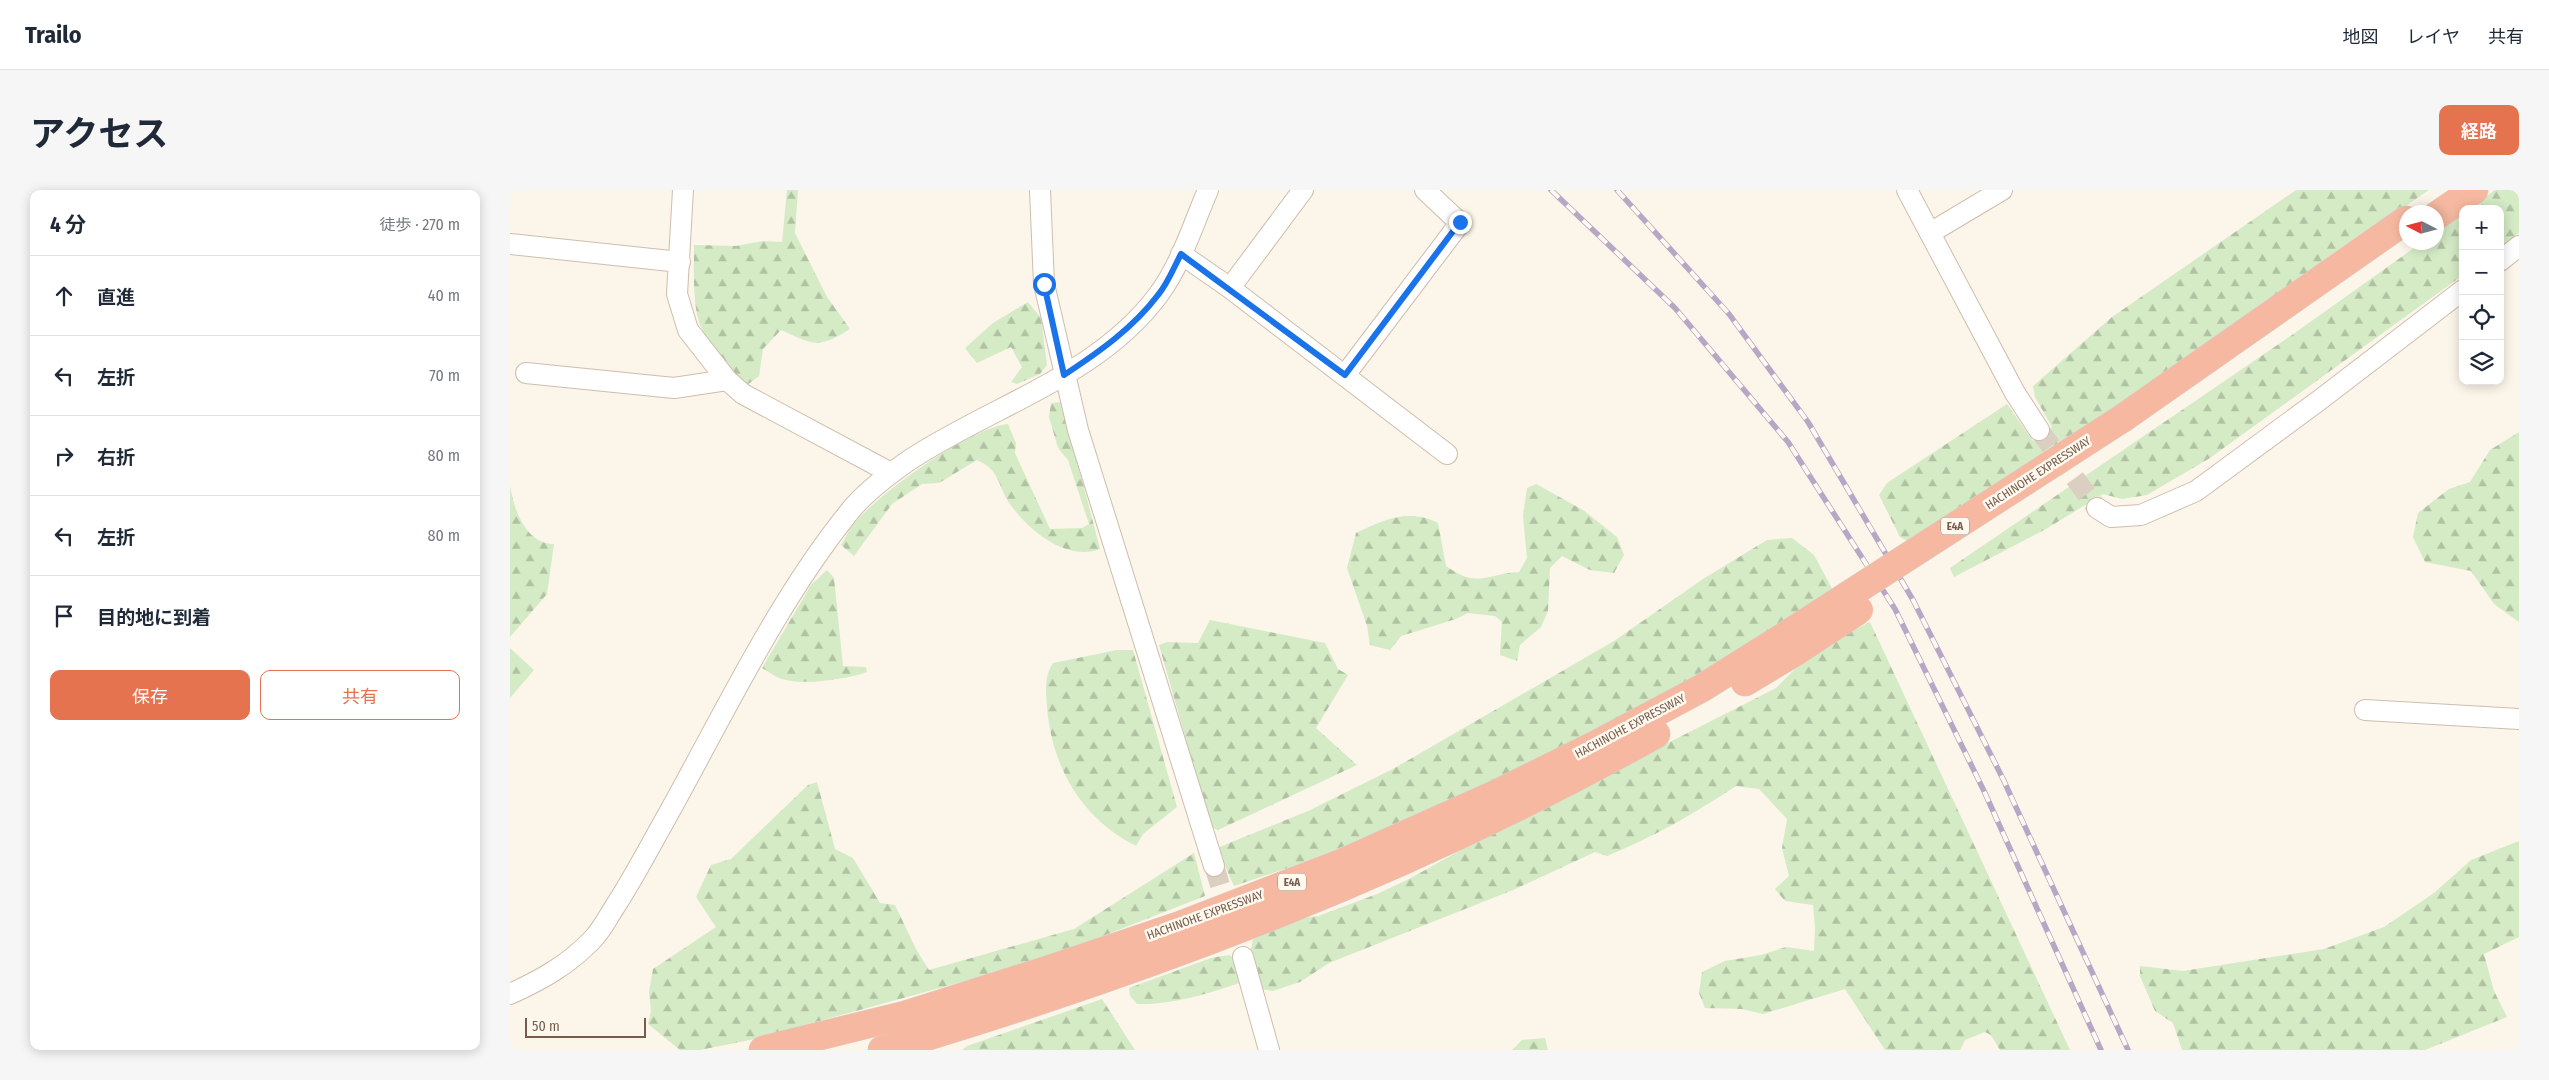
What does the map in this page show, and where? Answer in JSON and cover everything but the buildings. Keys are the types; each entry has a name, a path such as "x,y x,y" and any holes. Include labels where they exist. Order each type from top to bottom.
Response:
{"highway":[{"path":"2427,205 2449,190"},
{"path":"2444,211 2474,190"},
{"name":"HACHINOHE EXPRESSWAY","path":"2125,425 2399,225"},
{"name":"HACHINOHE EXPRESSWAY","path":"882,1050 1049,998 1352,885 1604,763 1792,643 2399,243"},
{"name":"HACHINOHE EXPRESSWAY","path":"763,1050 905,1015 1041,972 1178,926 1344,862 1496,794 1792,643"}],"street":[{"path":"682,190 677,294 688,330 727,380 743,394 891,473"},
{"path":"1040,190 1044,284 1078,430 1214,866"},
{"path":"510,994 571,961 595,937 629,884 780,613 818,550 854,506 891,473 939,442 1064,375 1102,351 1138,319 1160,294 1181,254 1208,190"},
{"path":"1230,288 1303,190"},
{"path":"1345,375 1460,222 1425,190"},
{"path":"1907,190 2015,393 2039,430"},
{"path":"1930,233 2002,190"},
{"path":"510,244 680,262"},
{"path":"2504,258 2519,246"},
{"path":"1181,254 1230,288 1447,454"},
{"path":"2097,508 2111,517 2141,515 2196,491 2459,293"},
{"path":"526,373 674,388 727,380"},
{"path":"2365,710 2519,719"},
{"path":"1243,957 1269,1050"}],"green space":[{"path":"787,190 798,190 795,233 827,297 850,329 830,340 816,343 781,330 763,349 759,376 747,385 721,359 701,327 695,298 694,245 736,246 762,241 782,242"},
{"path":"2296,190 2429,190 2407,205 2399,205 2399,211 2253,311 2063,447 1909,542 1900,537 1879,495 1887,483 2007,404 2033,441 2052,427 2035,397 2033,386 2112,317"},
{"path":"2495,190 2519,190 2519,233 2504,244 2504,205 2474,205"},
{"path":"2459,216 2459,278 2210,458 2147,495 2122,499 2103,494 2046,529 1954,577 1950,568 2292,335 2411,250 2444,250 2444,227"},
{"path":"1028,302 1041,318 1047,365 1040,374 1017,384 1011,382 1022,367 1011,347 977,363 965,348 993,323"},
{"path":"1062,402 1100,549 1087,552 1074,551 1061,547 1036,532 1008,501 994,472 977,460 939,483 922,484 892,504 854,556 841,545 851,527 865,512 925,464 971,437 991,428 1008,424 1016,443 1015,453 1050,529 1082,528 1089,524 1068,460 1058,448 1049,417 1051,403"},
{"path":"2519,432 2519,622 2494,604 2471,571 2425,562 2413,537 2418,513 2449,489 2470,482 2490,450"},
{"path":"1536,484 1583,510 1617,537 1624,555 1614,573 1590,570 1562,556 1550,568 1548,611 1541,627 1520,645 1517,661 1500,655 1502,622 1495,616 1468,613 1456,619 1401,636 1390,650 1370,645 1367,626 1347,568 1356,533 1386,520 1417,516 1438,523 1446,566 1457,573 1474,579 1519,572 1527,558 1523,516 1527,488"},
{"path":"510,486 518,515 529,532 544,542 554,544 547,594 510,637"},
{"path":"1792,538 1814,555 1835,594 1683,683 1564,749 1385,830 1294,866 1234,886 1217,848 1308,811 1393,769 1614,641 1703,579 1767,540"},
{"path":"827,570 834,578 843,666 866,667 867,672 816,682 780,678 762,668 811,585"},
{"path":"1210,620 1325,643 1338,669 1348,675 1316,728 1357,765 1218,830 1211,827 1159,645 1167,642 1198,643"},
{"path":"1870,622 2070,1050 2000,1050 1991,1035 1985,1032 1965,1040 1960,1050 1885,1050 1845,989 1763,1014 1742,1009 1705,1008 1699,993 1702,972 1725,961 1761,955 1786,947 1814,951 1813,905 1785,901 1775,889 1789,876 1782,848 1787,819 1759,789 1736,786 1673,824 1624,849 1607,856 1595,852 1513,890 1329,963 1300,982 1273,991 1261,989 1254,978 1181,1000 1152,1004 1137,1004 1130,996 1129,988 1211,958 1229,955 1236,959 1250,954 1253,939 1302,918 1318,916 1377,894 1409,879 1495,831 1776,688 1797,667 1828,643"},
{"path":"510,648 534,670 510,698"},
{"path":"1117,650 1133,650 1177,807 1143,834 1136,846 1100,821 1085,806 1073,788 1055,750 1047,707 1047,679 1053,663"},
{"path":"817,782 835,849 853,858 880,903 895,905 916,949 929,970 1074,929 1194,853 1205,896 1080,945 969,980 750,1040 700,1050 680,1050 648,1024 651,1011 649,992 653,969 716,927 696,897 711,865 731,859 808,785"},
{"path":"2519,841 2519,937 2484,954 2494,991 2507,1017 2425,1050 2182,1050 2173,1023 2155,1011 2140,976 2140,966 2183,971 2324,949 2384,927 2434,893 2471,860"},
{"path":"1102,999 1135,1050 962,1050 967,1046"},
{"path":"1545,1038 1548,1050 1512,1050 1522,1040"}],"tunnel":[{"path":"2039,430 2097,508"},
{"path":"1214,866 1243,957"}],"railway":[{"path":"1551,190 1675,308 1788,442 1895,609 1984,791 2101,1050"},
{"path":"1617,190 1729,314 1808,422 1913,600 2003,779 2128,1050"}],"route":[{"path":"1044,284 1064,375 1102,351 1138,319 1160,294 1181,254 1230,288 1345,375 1358,355 1460,222"}]}
